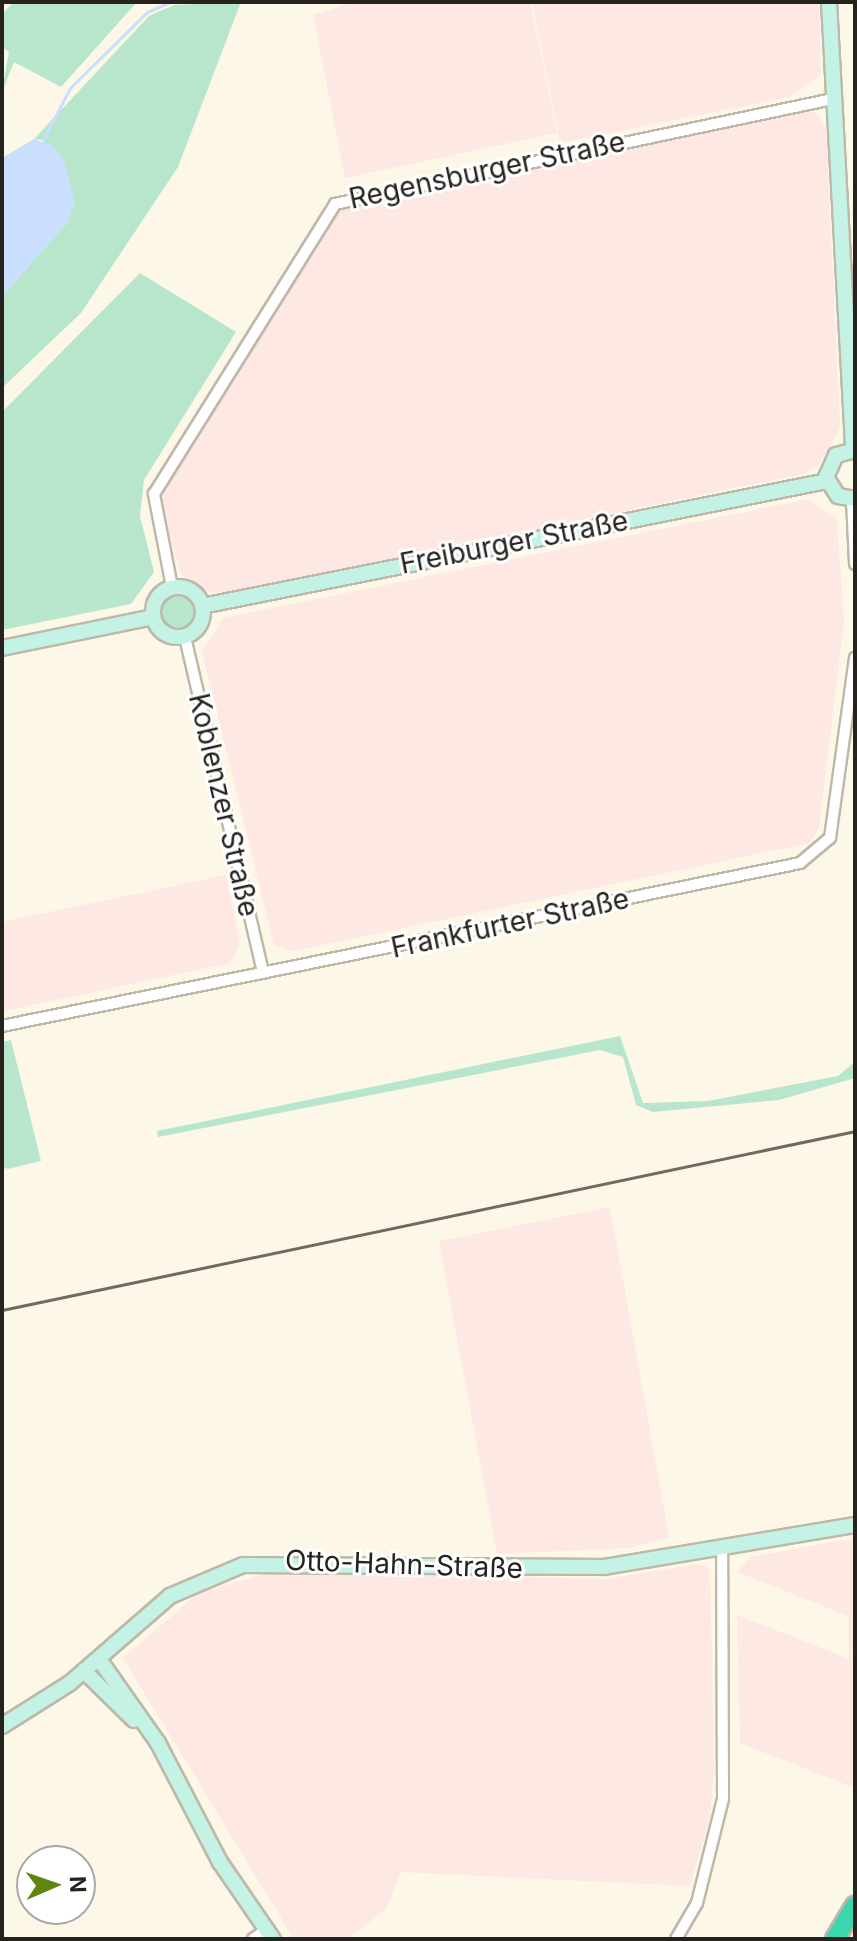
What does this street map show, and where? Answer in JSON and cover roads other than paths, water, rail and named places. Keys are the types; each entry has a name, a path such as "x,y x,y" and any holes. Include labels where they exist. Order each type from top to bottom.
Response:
{"highway":[{"path":"835,1939 855,1906"}],"street":[{"path":"829,2 854,450 831,461 827,481 853,500 855,564"},
{"name":"Regensburger Straße","path":"172,587 154,494 335,204 833,99"},
{"name":"Freiburger Straße","path":"202,606 827,481"},
{"path":"172,587 194,592 202,606 199,626 185,637 164,633 153,617 158,596 172,587"},
{"path":"2,648 153,617"},
{"name":"Koblenzer Straße","path":"185,637 263,973"},
{"name":"Frankfurter Straße","path":"2,1026 812,858 830,838 855,658"},
{"name":"Otto-Hahn-Straße","path":"2,1726 84,1671 170,1596 243,1565 323,1560 566,1569 722,1548 855,1525"},
{"path":"676,1939 697,1903 721,1819 722,1548"},
{"path":"99,1659 158,1743 264,1936"},
{"path":"84,1671 158,1743"}],"water":[{"path":"34,139 54,146 64,160 75,203 67,223 2,296 2,158"}],"waterway":[{"path":"43,140 70,88 147,12 170,2"}],"railway":[{"path":"2,1310 855,1131"}]}
